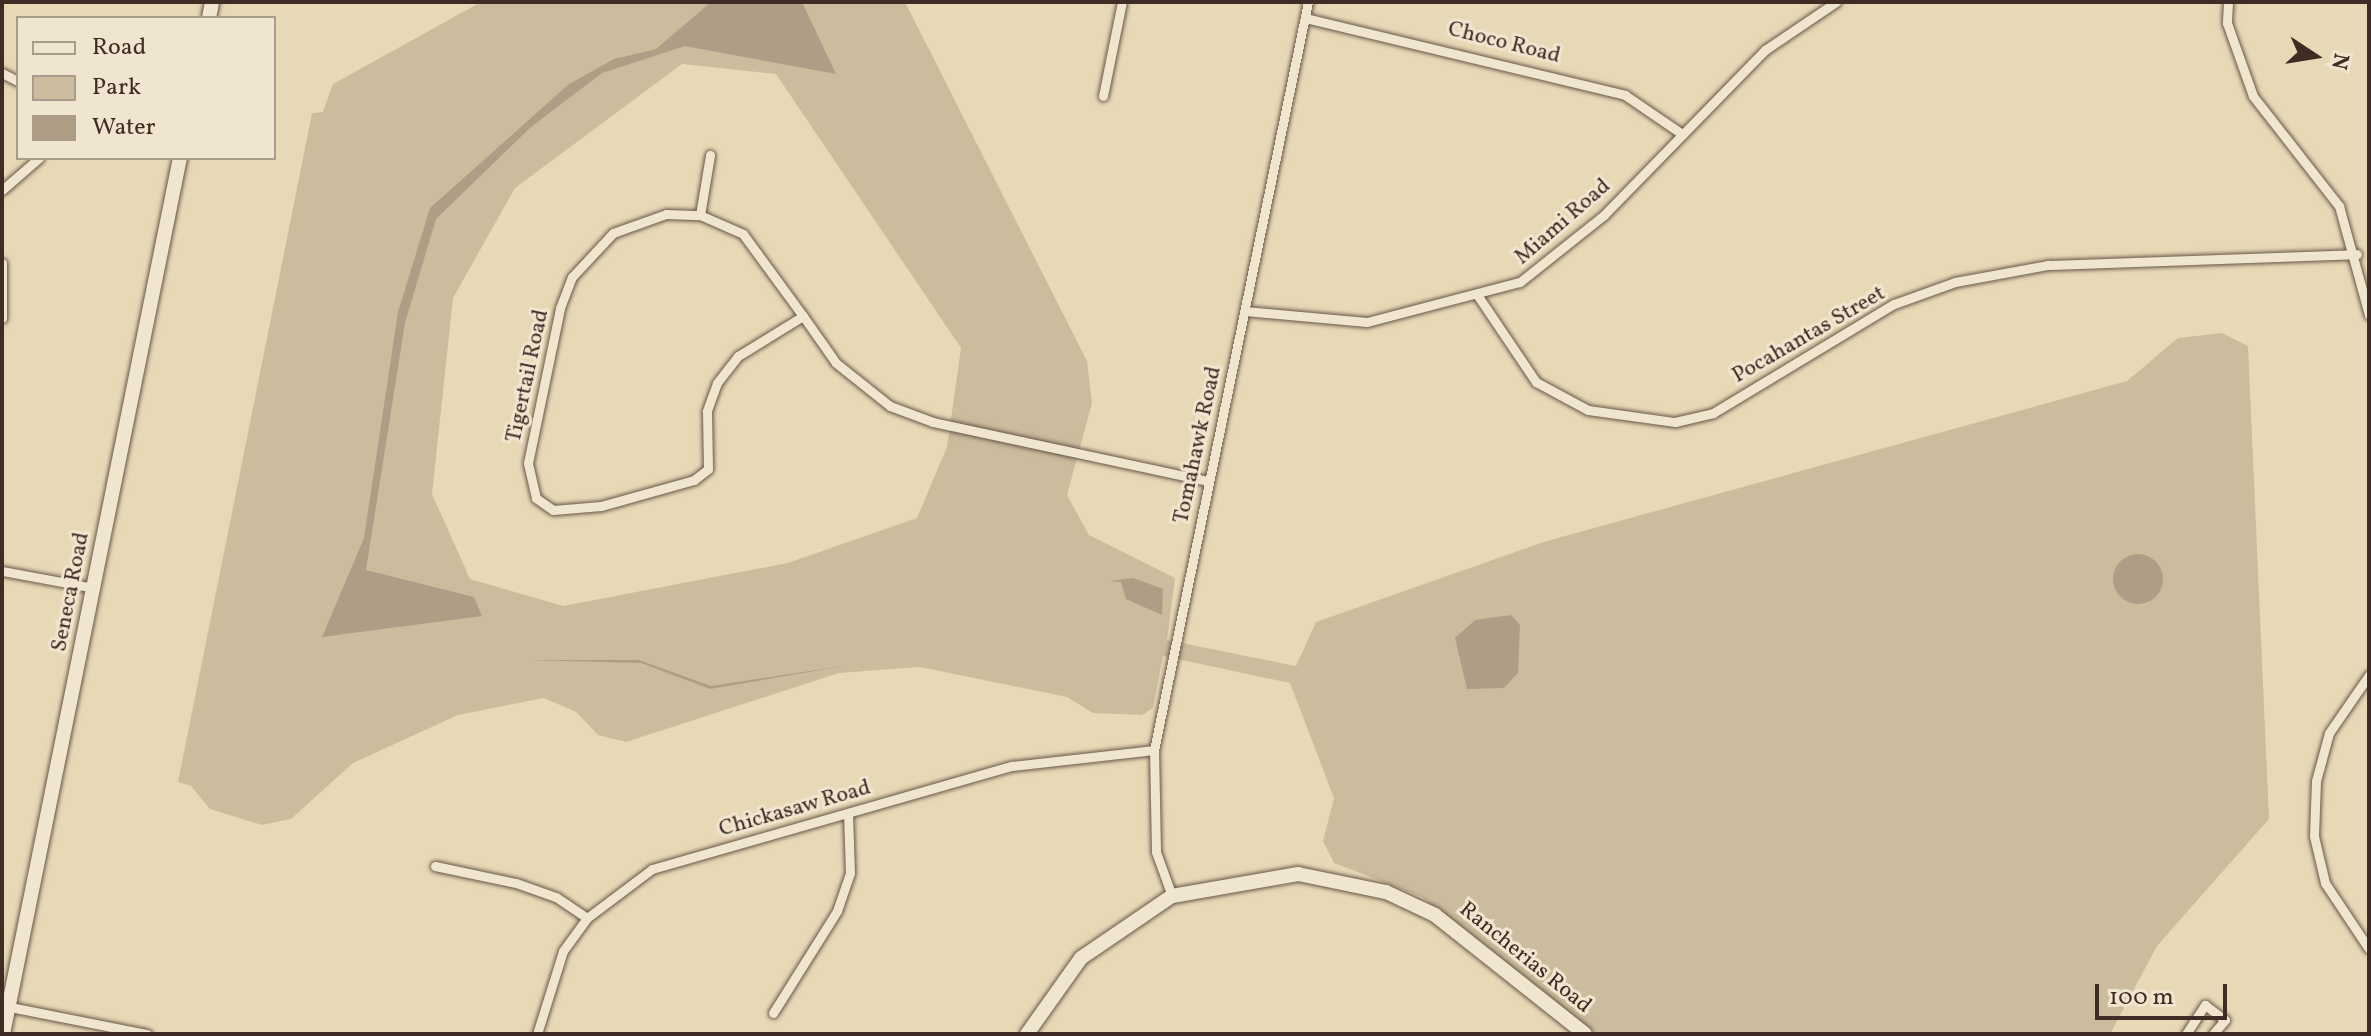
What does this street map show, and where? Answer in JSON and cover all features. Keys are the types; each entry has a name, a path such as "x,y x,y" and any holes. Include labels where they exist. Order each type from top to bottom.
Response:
{"street":[{"path":"1103,96 1121,2"},
{"name":"Tomahawk Road","path":"1172,896 1156,852 1154,750 1308,2"},
{"name":"Miami Road","path":"1245,311 1367,322 1478,296 1548,263 1765,50 1836,2"},
{"path":"2228,2 2227,23 2253,96 2339,206 2357,254 2369,315"},
{"name":"Choco Road","path":"1305,18 1601,87 1625,95 1682,134"},
{"path":"700,215 710,155"},
{"path":"2,190 37,160"},
{"name":"Seneca Road","path":"3,1034 6,1006 94,588 175,160"},
{"name":"Tigertail Road","path":"803,316 738,356 717,383 707,411 708,469 694,480 570,512 536,498 528,463 572,277 613,233 637,220 700,215 743,234 803,316 836,363 890,406 933,422 1209,481"},
{"name":"Pocahantas Street","path":"1478,296 1536,382 1588,410 1675,422 1713,413 1894,304 1955,282 2048,265 2357,254"},
{"path":"2,263 2,318"},
{"path":"2,571 94,588"},
{"path":"2369,675 2329,733 2316,781 2314,836 2325,883 2369,949"},
{"name":"Chickasaw Road","path":"537,1034 547,984 587,918 652,869 1012,766 1154,750"},
{"path":"773,1013 837,911 850,873 848,813"},
{"path":"435,866 516,883 556,897 587,918"},
{"name":"Rancherias Road","path":"1027,1034 1081,958 1172,896 1298,874 1386,892 1493,955 1585,1034"},
{"path":"2186,1034 2205,1005 2225,1020 2213,1034"},
{"path":"6,1006 147,1034"}],"green space":[{"path":"481,2 905,2 1087,361 1092,403 1067,495 1089,535 1175,578 1167,640 1296,666 1316,622 1547,541 2127,381 2178,338 2222,333 2248,346 2269,819 2157,946 2110,1034 1596,1034 1422,897 1334,863 1323,841 1334,798 1290,683 1163,656 1153,708 1142,715 1093,713 1067,697 920,667 839,673 626,742 598,735 576,712 544,698 458,715 353,763 291,819 262,825 210,809 191,786 178,782 312,113 323,112 333,84","holes":["682,64 776,74 961,348 947,447 917,518 788,563 563,606 470,579 432,494 453,298 515,188"]}],"water":[{"path":"711,2 802,2 836,74 685,46 602,73 531,127 436,219 405,323 366,570 474,597 482,616 322,637 364,538 398,312 430,208 569,84 614,59 656,49"},
{"path":"2138,554 2156,561 2163,579 2156,597 2138,604 2120,597 2113,579 2120,561"},
{"path":"1133,578 1163,589 1162,615 1126,599 1121,582 1109,581"},
{"path":"1511,615 1520,625 1518,673 1504,688 1467,689 1455,638 1475,620"},
{"path":"527,660 639,660 711,686 850,665 710,689 641,663"}]}
